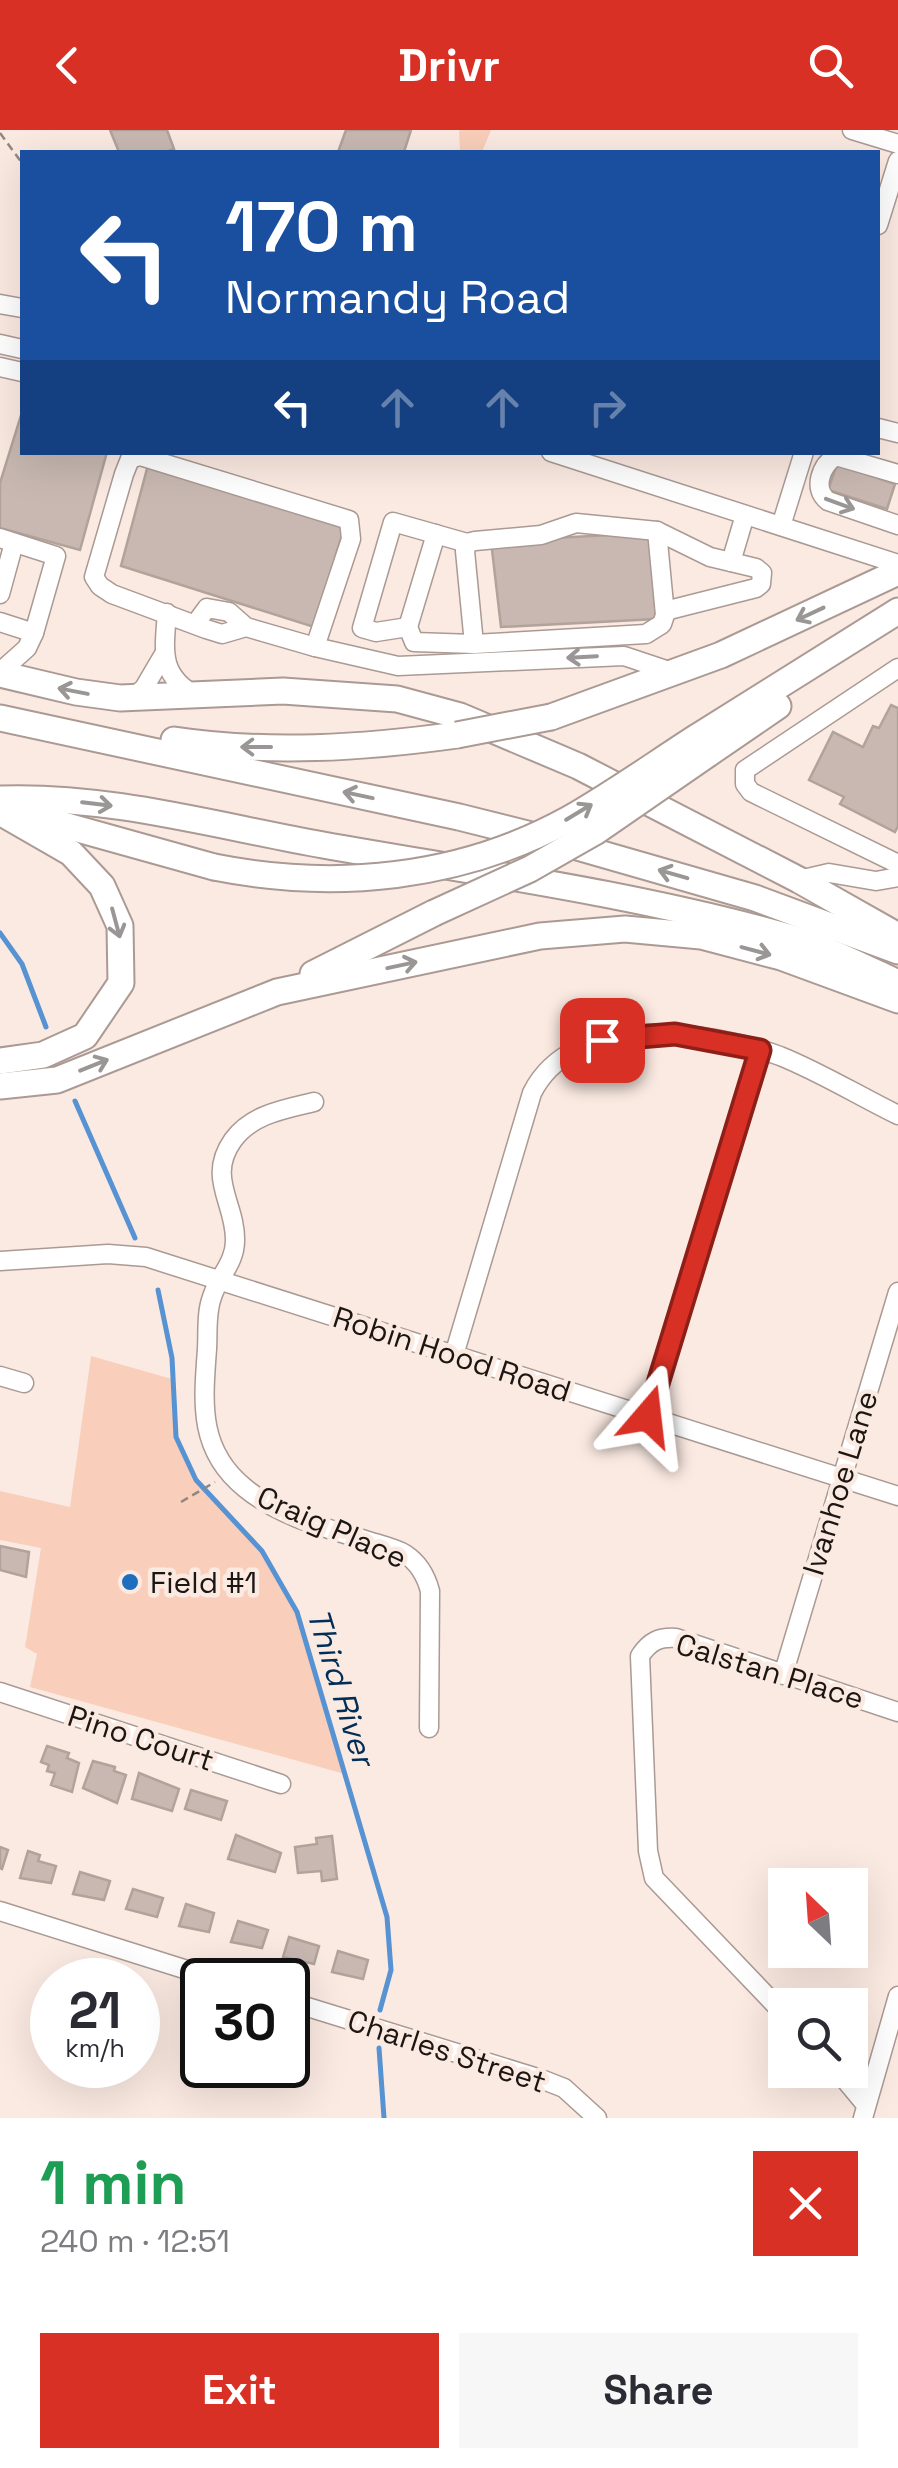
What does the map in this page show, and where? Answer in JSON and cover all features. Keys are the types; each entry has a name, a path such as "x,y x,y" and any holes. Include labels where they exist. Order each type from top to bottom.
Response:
{"highway":[{"path":"0,717 215,746 370,748 457,735 551,717 677,673 898,572"},
{"path":"1,1067 57,1080 277,992 530,870 595,832 702,746 890,619"},
{"path":"0,673 76,692 134,697 283,691 397,699 460,716 578,766 799,880 898,936"},
{"path":"0,717 566,844 755,898 898,951"},
{"path":"0,810 214,867 279,878 344,880 442,867 508,847 702,746"},
{"path":"0,799 43,798 154,811 618,898 781,934 898,983"},
{"path":"0,810 71,853 102,886 120,926 121,983 86,1036 1,1067"},
{"path":"277,992 540,936 625,928 702,936 765,953 898,1000"}],"street":[{"path":"852,130 898,144"},
{"path":"880,219 898,161"},
{"path":"560,455 898,564"},
{"path":"781,526 803,455"},
{"path":"316,647 350,539 350,520 140,456 130,460 94,577 112,594 196,623 207,608 229,612 246,627 316,647 398,666 624,656 677,673"},
{"path":"898,474 836,456 826,464 818,487 822,498 828,501 898,525"},
{"path":"731,562 746,515"},
{"path":"408,627 376,632 362,628 393,522 467,543 541,535 576,523 657,530 710,557 756,568 762,573 761,584 741,594 665,611"},
{"path":"436,534 408,627 414,642 474,644 646,634 662,624 665,611 657,530"},
{"path":"0,594 7,540 56,556 27,648 0,673"},
{"path":"467,543 474,644"},
{"path":"134,697 144,688 164,654 167,613"},
{"path":"0,622 34,633"},
{"path":"164,654 177,685 196,696"},
{"path":"898,668 745,770 745,784 751,792 898,864"},
{"path":"799,880 829,872 876,881 898,877"},
{"path":"454,1355 523,1121 540,1078 583,1045 675,1034 760,1050 898,1115"},
{"path":"648,1416 760,1050"},
{"name":"Craig Place","path":"314,1102 256,1119 232,1141 226,1154 220,1182 231,1214 235,1245 211,1299 203,1414 216,1452 246,1489 280,1510 404,1552 416,1562 430,1591 429,1728"},
{"name":"Robin Hood Road","path":"0,1261 146,1257 898,1496"},
{"name":"Ivanhoe Lane","path":"782,1674 898,1292"},
{"path":"0,1376 24,1383"},
{"name":"Calstan Place","path":"768,1997 654,1878 648,1851 638,1668 644,1650 660,1637 676,1638 898,1712"},
{"name":"Pino Court","path":"0,1692 281,1784"},
{"path":"0,1911 180,1968"},
{"path":"864,2111 898,1996"},
{"name":"Charles Street","path":"310,2008 542,2079 564,2088 597,2118"},
{"path":"849,2088 864,2111"}],"path":[{"path":"0,133 20,160"},
{"path":"181,1502 214,1483"}],"shaded area":[{"path":"459,130 491,130 483,150 460,150"},
{"path":"91,1356 172,1379 176,1437 196,1480 262,1551 297,1612 345,1774 30,1687 37,1654 25,1647 41,1548 0,1540 0,1491 70,1507"}],"building":[{"path":"110,130 167,130 174,149 171,150 118,150"},
{"path":"346,130 411,130 405,150 339,150"},
{"path":"20,418 20,455 106,455 80,550 0,528 0,483"},
{"path":"837,464 895,484 887,509 828,490"},
{"path":"148,465 345,525 314,627 121,566"},
{"path":"650,533 656,619 501,627 491,541"},
{"path":"891,705 898,708 895,832 840,804 844,797 809,780 833,732 863,747 873,726 879,728"},
{"path":"0,1546 29,1552 26,1577 0,1570"},
{"path":"47,1746 69,1753 67,1758 79,1763 72,1792 51,1785 55,1773 47,1771 49,1765 41,1762"},
{"path":"93,1761 115,1767 114,1771 126,1775 117,1803 83,1788"},
{"path":"139,1773 179,1789 172,1811 132,1799"},
{"path":"191,1790 227,1801 221,1820 185,1809"},
{"path":"236,1835 281,1853 275,1872 228,1859"},
{"path":"332,1836 337,1879 322,1881 321,1871 298,1873 295,1847 317,1844 316,1838"},
{"path":"0,1847 8,1850 2,1869 0,1868"},
{"path":"28,1851 40,1855 38,1861 56,1866 51,1883 20,1878"},
{"path":"80,1872 110,1881 104,1900 73,1894"},
{"path":"133,1889 163,1898 157,1917 126,1909"},
{"path":"186,1904 214,1913 209,1932 179,1926"},
{"path":"238,1921 268,1930 262,1948 231,1942"},
{"path":"289,1937 319,1946 314,1964 310,1958 283,1957"},
{"path":"338,1951 368,1960 363,1979 332,1972"}],"waterway":[{"name":"Third River","path":"0,933 22,964 46,1027"},
{"name":"Third River","path":"75,1101 135,1238"},
{"name":"Third River","path":"158,1290 172,1358 176,1437 196,1480 262,1551 297,1612 387,1917 391,1970 380,2010"},
{"name":"Third River","path":"379,2048 384,2118"}],"place":[{"name":"Field #1","path":"130,1582"}],"route":[{"path":"602,1040 675,1034 760,1050 648,1416"}]}
